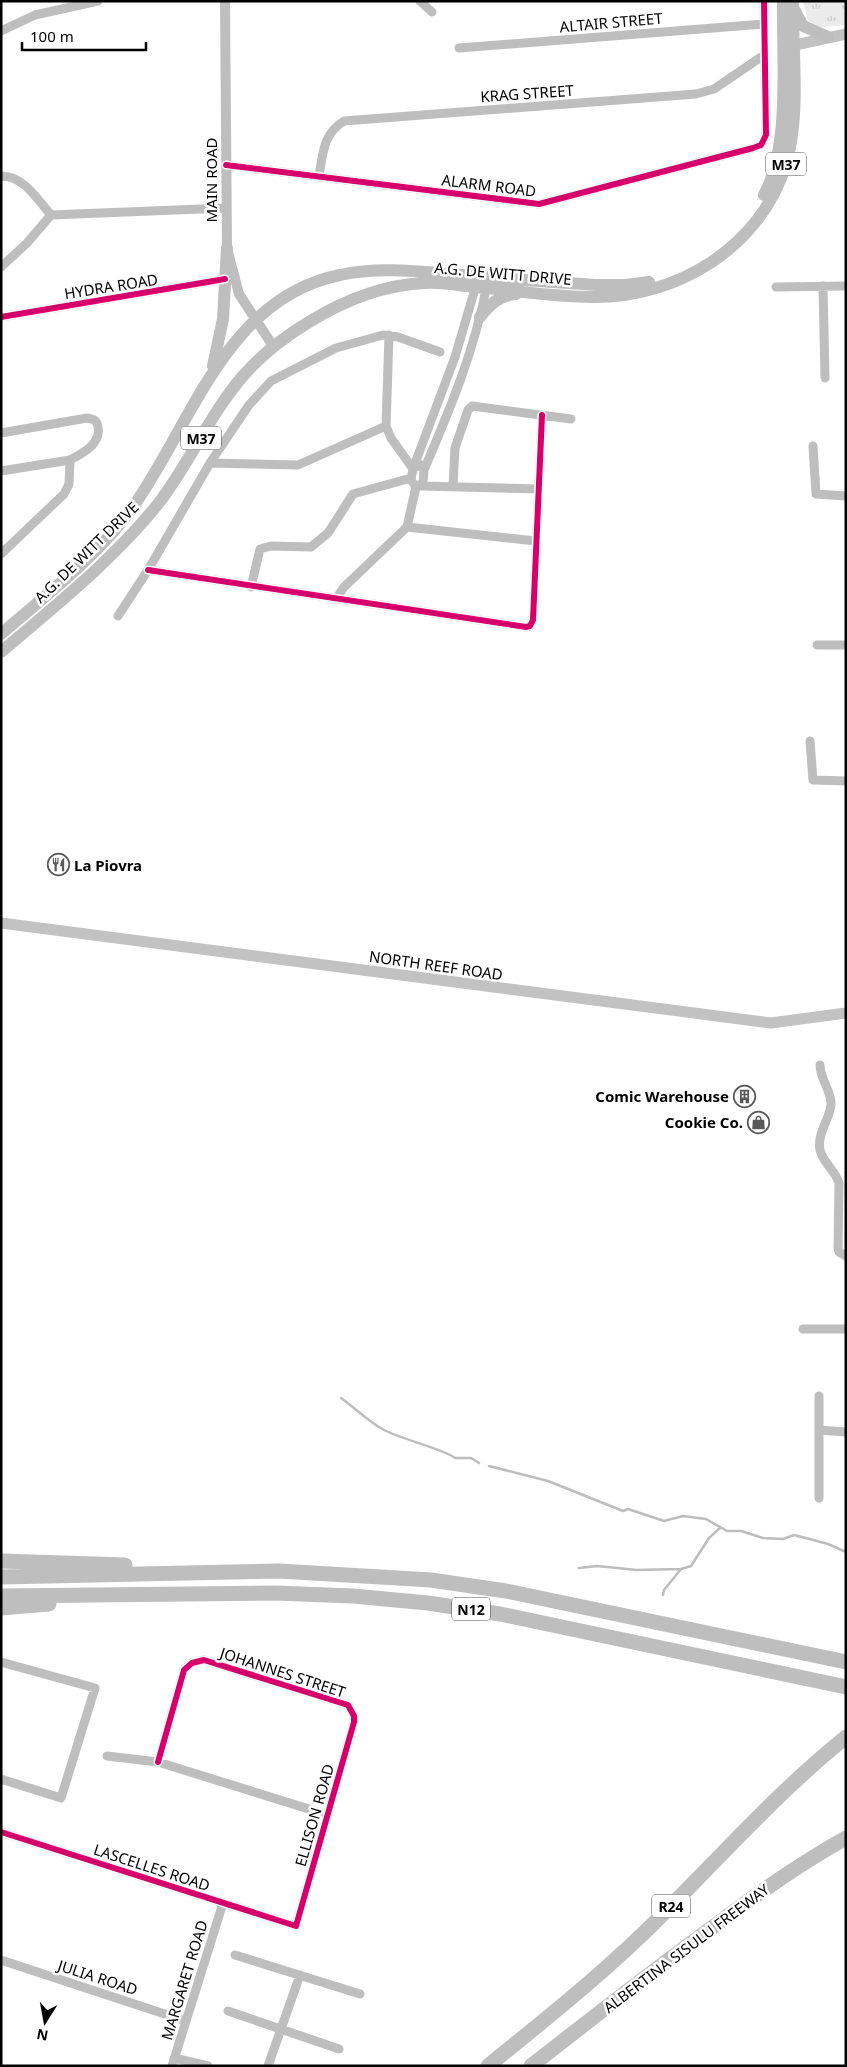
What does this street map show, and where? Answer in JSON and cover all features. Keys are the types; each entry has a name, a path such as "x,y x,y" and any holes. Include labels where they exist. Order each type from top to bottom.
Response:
{"highway":[{"path":"1,1561 221,1571"},
{"name":"N12","path":"1,1577 221,1571 352,1574 431,1580 487,1588 846,1662"},
{"path":"1,1608 185,1593"},
{"name":"N12","path":"1,1596 185,1593 275,1593 353,1596 473,1610 846,1687"},
{"name":"ALBERTINA SISULU FREEWAY","path":"488,2066 562,2006 662,1916 751,1824 846,1737"},
{"name":"ALBERTINA SISULU FREEWAY","path":"530,2066 644,1977 756,1896 810,1858 846,1838"}],"main road":[{"path":"790,2 802,26 828,37"},
{"name":"A.G. DE WITT DRIVE","path":"1,652 87,576 155,508 235,386 273,346 334,308 379,291 425,283 482,282 596,285 645,283 683,272 716,252 741,230 755,210 767,190 775,165 782,119 790,2"},
{"path":"788,46 846,34"},
{"name":"A.G. DE WITT DRIVE","path":"1,634 77,567 114,530 133,507 207,383 240,335 256,318 281,298 299,288 340,274 392,270 482,282 544,293 611,297 650,290 700,270 716,260 746,234 770,199 786,164 794,112 788,46"},
{"path":"207,383 222,332 227,248"},
{"path":"480,317 488,306 510,294 544,293"},
{"path":"77,567 87,576"},
{"path":"53,589 62,599"},
{"name":"NORTH REEF ROAD","path":"1,922 771,1023 846,1013"}],"street":[{"path":"1,31 35,15 98,1"},
{"name":"MAIN ROAD","path":"225,1 227,248 235,286 273,346"},
{"path":"420,1 432,12"},
{"path":"764,1 764,56"},
{"name":"ALTAIR STREET","path":"459,48 764,24"},
{"name":"ALARM ROAD","path":"226,165 539,204 753,148 761,144 766,135 764,56"},
{"name":"KRAG STREET","path":"319,176 327,138 333,128 344,121 696,94 714,89 764,56"},
{"path":"1,176 17,179 26,185 51,215"},
{"path":"1,266 27,243 51,215 226,208"},
{"name":"HYDRA ROAD","path":"1,317 225,279"},
{"path":"336,600 344,587 407,528 424,470 465,373 480,317 482,282"},
{"path":"482,282 428,426 413,471 412,483 419,487 454,486 538,489"},
{"path":"823,286 825,378"},
{"path":"776,287 846,286"},
{"path":"389,335 386,426 391,438 413,471"},
{"path":"118,616 148,570 210,463 249,405 271,381 344,345 372,337 389,335 440,352"},
{"path":"454,486 457,440 468,410 472,406 571,419"},
{"path":"148,570 336,600 526,627 530,626 533,620 542,416"},
{"path":"1,433 87,418 94,419 98,423 99,431 92,446 70,460 1,471"},
{"path":"210,463 298,465 386,426"},
{"path":"428,426 441,431"},
{"path":"812,446 816,494 846,496"},
{"path":"1,554 64,494 69,484 70,460"},
{"path":"251,587 260,549 271,546 311,547 328,533 353,494 413,471 420,464 424,470"},
{"path":"407,528 536,541"},
{"path":"817,645 846,645"},
{"path":"810,741 813,780 846,781"},
{"path":"820,1065 820,1074 830,1094 831,1104 820,1138 820,1150 824,1161 836,1175 838,1183 841,1230 838,1248 842,1255 846,1256"},
{"path":"803,1329 846,1329"},
{"path":"819,1396 819,1498"},
{"path":"819,1430 846,1432"},
{"name":"JOHANNES STREET","path":"158,1762 184,1670 197,1661 204,1660 345,1703 352,1711"},
{"path":"1,1662 95,1688 61,1798 1,1779"},
{"name":"ELLISON ROAD","path":"296,1926 354,1722 352,1711"},
{"path":"107,1756 158,1762 328,1815"},
{"name":"LASCELLES ROAD","path":"1,1832 296,1926"},
{"name":"MARGARET ROAD","path":"173,2062 223,1903"},
{"path":"235,1954 360,1994"},
{"name":"JULIA ROAD","path":"1,1960 186,2021"},
{"path":"268,2066 300,1975"},
{"path":"228,2011 339,2049"},
{"path":"173,2062 208,2066"}],"green space":[{"path":"803,1 846,1 846,25 820,27 808,21"}],"waterway":[{"path":"341,1398 384,1430 455,1458 471,1458 479,1463"},
{"path":"489,1466 548,1481 623,1511 628,1509 664,1521 683,1516 706,1519 727,1531 741,1531 763,1538 783,1539 794,1535 828,1544 846,1552"},
{"path":"579,1568 597,1566 637,1570 681,1569 691,1566 709,1538 720,1528"},
{"path":"663,1595 664,1590 681,1569"}],"cycle path":[{"path":"226,165 539,204 753,148 761,145 766,135 764,1"},
{"path":"1,317 225,279"},
{"path":"148,570 526,627 530,626 533,620 542,415"},
{"path":"1,1832 296,1926 354,1722 354,1716 348,1705 204,1660 192,1663 184,1670 158,1762"}],"place":[{"name":"La Piovra","path":"58,865"},
{"name":"Comic Warehouse","path":"745,1096"},
{"name":"Cookie Co.","path":"759,1122"}]}
